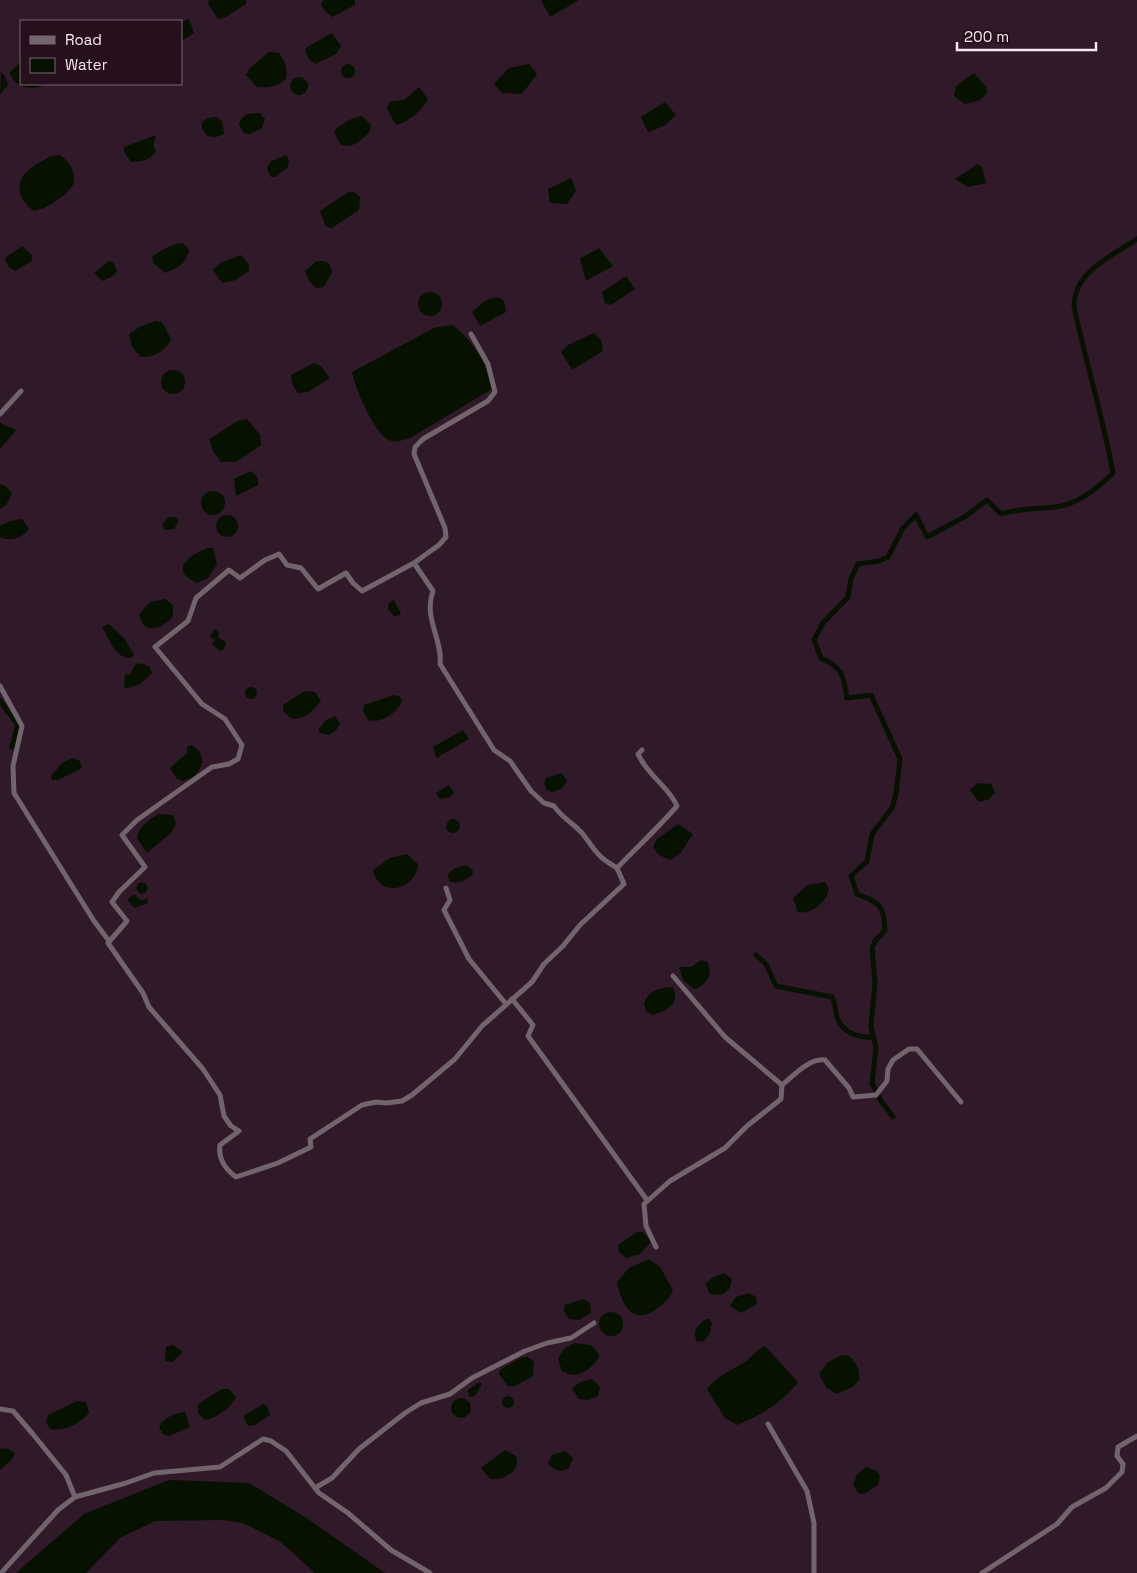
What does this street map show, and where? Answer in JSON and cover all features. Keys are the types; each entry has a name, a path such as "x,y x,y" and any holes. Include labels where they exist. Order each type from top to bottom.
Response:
{"street":[{"path":"109,941 127,920 112,902 119,892 145,867 122,835 138,820 212,767 229,764 238,759 242,745 225,719 202,704 155,647 188,621 196,598 229,570 240,578 265,560 279,554 287,565 301,568 318,589 346,573 353,584 362,591 414,563 439,545 446,537 436,503 420,474 414,454 415,447 424,439 488,401 495,392 488,364 471,334"},
{"path":"0,414 21,391"},
{"path":"0,686 22,726 13,766 14,793 94,921 109,941 108,943 143,993 149,1007 203,1069 220,1095 224,1116 231,1126 239,1131 220,1145 218,1154 226,1170 236,1177 300,1153 310,1147 310,1139 362,1105 376,1102 402,1101 412,1095 455,1059 469,1040 532,982 544,964 580,925 624,884 618,868 600,858 582,833 560,814 554,806 544,803 531,791 510,761 494,750 440,664 441,657 434,636 429,602 433,591 414,563"},
{"path":"618,868 643,840 666,820 676,806 673,797 664,790 641,763 638,754 642,750"},
{"path":"446,888 450,900 444,910 462,947 506,1004"},
{"path":"673,976 725,1036 782,1085"},
{"path":"512,999 533,1025 528,1036 537,1052 573,1095 647,1200"},
{"path":"656,1246 646,1226 644,1204 647,1200 670,1181 733,1142 747,1126 781,1099 782,1085 809,1064 825,1060 843,1080 853,1097 877,1093 887,1081 888,1069 893,1060 909,1049 917,1049 960,1102"},
{"path":"315,1488 332,1478 359,1448 404,1413 422,1403 450,1394 472,1378 525,1351 546,1343 571,1338 594,1324"},
{"path":"0,1408 13,1411 32,1433 66,1474 75,1497"},
{"path":"768,1424 807,1491 814,1523 814,1573"},
{"path":"982,1573 1056,1524 1072,1507 1106,1488 1122,1472 1123,1464 1117,1456 1118,1447 1137,1436"},
{"path":"1,1573 58,1510 75,1497 117,1486 154,1473 220,1467 262,1439 271,1441 286,1451 315,1488 391,1550 430,1573"}],"water":[{"path":"210,0 246,0 246,4 224,18 218,19 207,2"},
{"path":"324,0 355,0 355,5 332,17 324,10 321,4"},
{"path":"541,0 579,0 550,17"},
{"path":"189,19 194,33 182,40 182,22"},
{"path":"332,33 341,46 336,54 315,64 309,59 305,50"},
{"path":"269,52 279,53 281,56 286,68 286,79 272,86 257,87 246,75 250,68"},
{"path":"20,63 20,85 15,82 10,72"},
{"path":"345,64 351,64 355,71 351,78 345,78 341,74 341,68"},
{"path":"529,64 537,74 522,94 502,93 494,84 509,68"},
{"path":"1,72 5,76 8,85 0,94"},
{"path":"974,73 986,87 987,93 980,100 965,104 954,96 956,86"},
{"path":"299,77 305,80 308,86 305,92 299,95 293,92 290,86 293,80"},
{"path":"20,85 44,85 30,88"},
{"path":"419,87 428,99 415,115 396,125 387,109 389,102 404,100"},
{"path":"665,102 676,115 664,126 648,132 641,117"},
{"path":"260,113 265,119 262,128 250,134 244,133 239,125 242,118 246,115"},
{"path":"362,116 371,125 370,131 364,138 352,145 344,146 340,144 334,132 346,122"},
{"path":"216,117 222,122 224,134 216,137 207,136 202,128 202,122 208,118"},
{"path":"156,135 153,145 156,151 154,154 145,160 131,162 124,152 124,147"},
{"path":"59,155 69,163 74,175 74,183 57,201 34,211 24,201 20,191 20,184 22,178 32,167 52,156"},
{"path":"286,155 289,160 288,167 275,177 271,177 267,169 270,162"},
{"path":"978,164 982,167 986,183 968,187 955,179"},
{"path":"571,178 576,191 567,204 550,203 548,189"},
{"path":"348,192 354,192 360,197 359,210 332,228 326,227 320,211"},
{"path":"183,243 189,250 186,259 178,267 165,273 153,263 152,257 156,254 171,246"},
{"path":"22,246 32,255 32,261 15,271 8,266 5,258"},
{"path":"599,248 613,266 586,281 580,259"},
{"path":"241,255 249,265 249,271 236,280 222,283 213,270 220,263"},
{"path":"109,261 113,262 117,271 113,276 102,281 94,273"},
{"path":"317,261 327,263 332,272 324,287 316,288 310,282 305,271"},
{"path":"626,276 635,289 611,305 605,303 602,292"},
{"path":"430,292 439,295 442,304 439,313 430,316 421,313 418,304 421,295"},
{"path":"498,297 504,301 506,312 480,326 472,312 486,300"},
{"path":"156,321 162,322 171,339 159,353 141,357 132,347 129,334 141,326"},
{"path":"452,325 467,338 478,353 492,389 410,438 401,441 387,439 371,418 361,398 352,372 434,328"},
{"path":"594,333 601,340 603,351 572,370 561,352 568,345"},
{"path":"314,363 321,366 330,378 308,392 298,393 292,384 291,375"},
{"path":"173,370 181,374 185,382 181,390 173,394 165,390 161,382 165,374"},
{"path":"247,419 260,435 261,445 236,462 221,462 213,451 209,439 238,421"},
{"path":"0,423 16,430 0,449"},
{"path":"251,471 258,478 258,485 236,496 234,479"},
{"path":"0,484 6,486 12,494 6,505 0,509"},
{"path":"213,491 221,495 225,503 221,511 213,515 205,511 201,503 205,495"},
{"path":"227,515 235,518 238,526 235,534 227,537 219,534 216,526 219,518"},
{"path":"168,517 175,517 179,520 174,529 165,530 162,525"},
{"path":"22,519 29,529 26,532 12,539 0,537 0,526 10,521"},
{"path":"208,548 213,548 217,564 208,578 197,583 188,578 183,568 185,563 194,555"},
{"path":"165,599 173,605 173,617 163,625 148,628 141,621 139,614 150,602"},
{"path":"394,600 401,614 395,617 388,609 389,603"},
{"path":"109,624 125,639 134,655 131,658 120,655 113,647 102,627"},
{"path":"215,629 219,632 218,638 226,642 224,649 220,651 212,644 216,638 213,639 210,636"},
{"path":"138,663 149,666 152,673 140,684 127,688 124,687 125,675 131,674 134,666"},
{"path":"253,687 256,688 256,698 249,699 246,698 245,691 246,688"},
{"path":"305,691 315,692 321,701 303,717 297,719 287,716 283,710 283,705"},
{"path":"394,695 399,696 402,701 397,710 383,719 368,720 363,711 364,705"},
{"path":"335,716 340,723 337,729 329,735 320,733 318,730 325,721"},
{"path":"463,730 469,739 436,758 433,747"},
{"path":"192,745 198,749 201,755 202,760 199,770 195,775 183,781 177,779 170,768 187,753 187,747"},
{"path":"72,758 80,761 82,768 58,780 52,780 51,776 62,763"},
{"path":"562,773 567,781 562,788 552,792 547,790 544,784 546,778"},
{"path":"978,783 991,784 995,793 989,799 979,802 970,790"},
{"path":"449,785 454,793 450,797 440,799 436,793"},
{"path":"159,814 173,815 176,824 171,833 147,853 137,838 138,834 145,824"},
{"path":"450,819 456,819 460,826 456,833 450,833 446,829 446,823"},
{"path":"678,824 693,834 680,854 670,860 659,855 653,847 657,839"},
{"path":"407,854 418,864 416,873 411,880 397,888 382,885 373,870 390,858"},
{"path":"466,865 473,870 473,874 462,881 449,881 448,874 455,868"},
{"path":"142,882 148,888 142,894 136,888"},
{"path":"825,882 829,889 822,903 808,912 798,912 793,898 808,885"},
{"path":"135,894 138,899 144,900 147,898 148,903 134,908 127,899"},
{"path":"701,960 707,962 710,970 709,975 706,982 694,989 683,980 679,967 691,967"},
{"path":"673,988 675,994 674,1003 667,1009 652,1015 646,1011 644,1003 648,996 657,990"},
{"path":"637,1232 643,1232 651,1242 640,1254 626,1258 619,1252 618,1245"},
{"path":"649,1259 660,1267 673,1290 667,1300 658,1308 650,1313 636,1314 625,1305 617,1282 629,1268"},
{"path":"724,1273 732,1279 730,1288 722,1295 710,1294 705,1284 712,1278"},
{"path":"749,1293 756,1297 757,1304 741,1313 730,1306 736,1297"},
{"path":"583,1299 590,1303 591,1313 579,1320 569,1319 564,1311 565,1305"},
{"path":"606,1312 616,1312 623,1319 623,1329 616,1336 606,1336 599,1329 599,1319"},
{"path":"706,1319 709,1319 712,1323 710,1333 704,1341 697,1342 696,1329"},
{"path":"574,1343 591,1345 598,1353 599,1358 587,1370 573,1375 562,1371 558,1359 564,1349"},
{"path":"173,1345 183,1352 172,1362 165,1361 166,1347"},
{"path":"765,1346 798,1382 771,1408 737,1425 725,1418 707,1389 719,1378"},
{"path":"842,1355 849,1356 856,1364 859,1380 853,1387 836,1394 826,1387 819,1374 828,1362"},
{"path":"522,1357 528,1357 534,1362 533,1376 515,1386 508,1386 499,1374 500,1370"},
{"path":"592,1379 600,1387 598,1396 588,1400 579,1399 572,1389 580,1382"},
{"path":"479,1382 482,1384 475,1396 470,1397 467,1391"},
{"path":"222,1389 229,1389 236,1397 223,1412 205,1420 198,1413 198,1404"},
{"path":"510,1396 513,1397 513,1407 506,1408 503,1407 502,1400 503,1397"},
{"path":"457,1398 465,1398 471,1404 471,1412 465,1418 457,1418 451,1412 451,1404"},
{"path":"77,1401 86,1402 89,1412 86,1416 67,1428 50,1429 46,1422 48,1415"},
{"path":"263,1404 267,1406 270,1415 255,1425 248,1426 243,1416"},
{"path":"185,1412 190,1427 169,1436 163,1434 159,1427 163,1421 173,1415"},
{"path":"6,1448 15,1453 12,1459 0,1470 0,1449"},
{"path":"505,1450 516,1456 517,1461 514,1470 506,1477 490,1479 481,1468"},
{"path":"565,1451 573,1458 569,1468 560,1471 548,1463 552,1455"},
{"path":"866,1467 877,1471 880,1477 878,1485 864,1494 858,1493 853,1484 857,1475"},
{"path":"169,1480 249,1483 305,1517 385,1573 315,1573 281,1542 243,1523 224,1520 155,1521 120,1538 86,1573 16,1573 84,1514"}],"waterway":[{"path":"875,942 885,930 882,910 876,903 857,894 851,876 867,861 872,834 892,808 896,794 900,759 871,695 847,698 841,673 834,665 821,658 814,640 823,623 848,597 851,578 858,564 879,561 888,557 903,528 916,515 927,537 966,516 987,500 1001,514 1063,506 1086,495 1113,473 1074,307 1076,294 1087,274 1137,239"},
{"path":"0,701 18,725 12,747"},
{"path":"876,939 872,948 875,983 871,1026 876,1048 872,1083 881,1101 893,1117"},
{"path":"756,955 766,964 776,986 832,997 839,1022 847,1031 862,1037 873,1037"}]}
